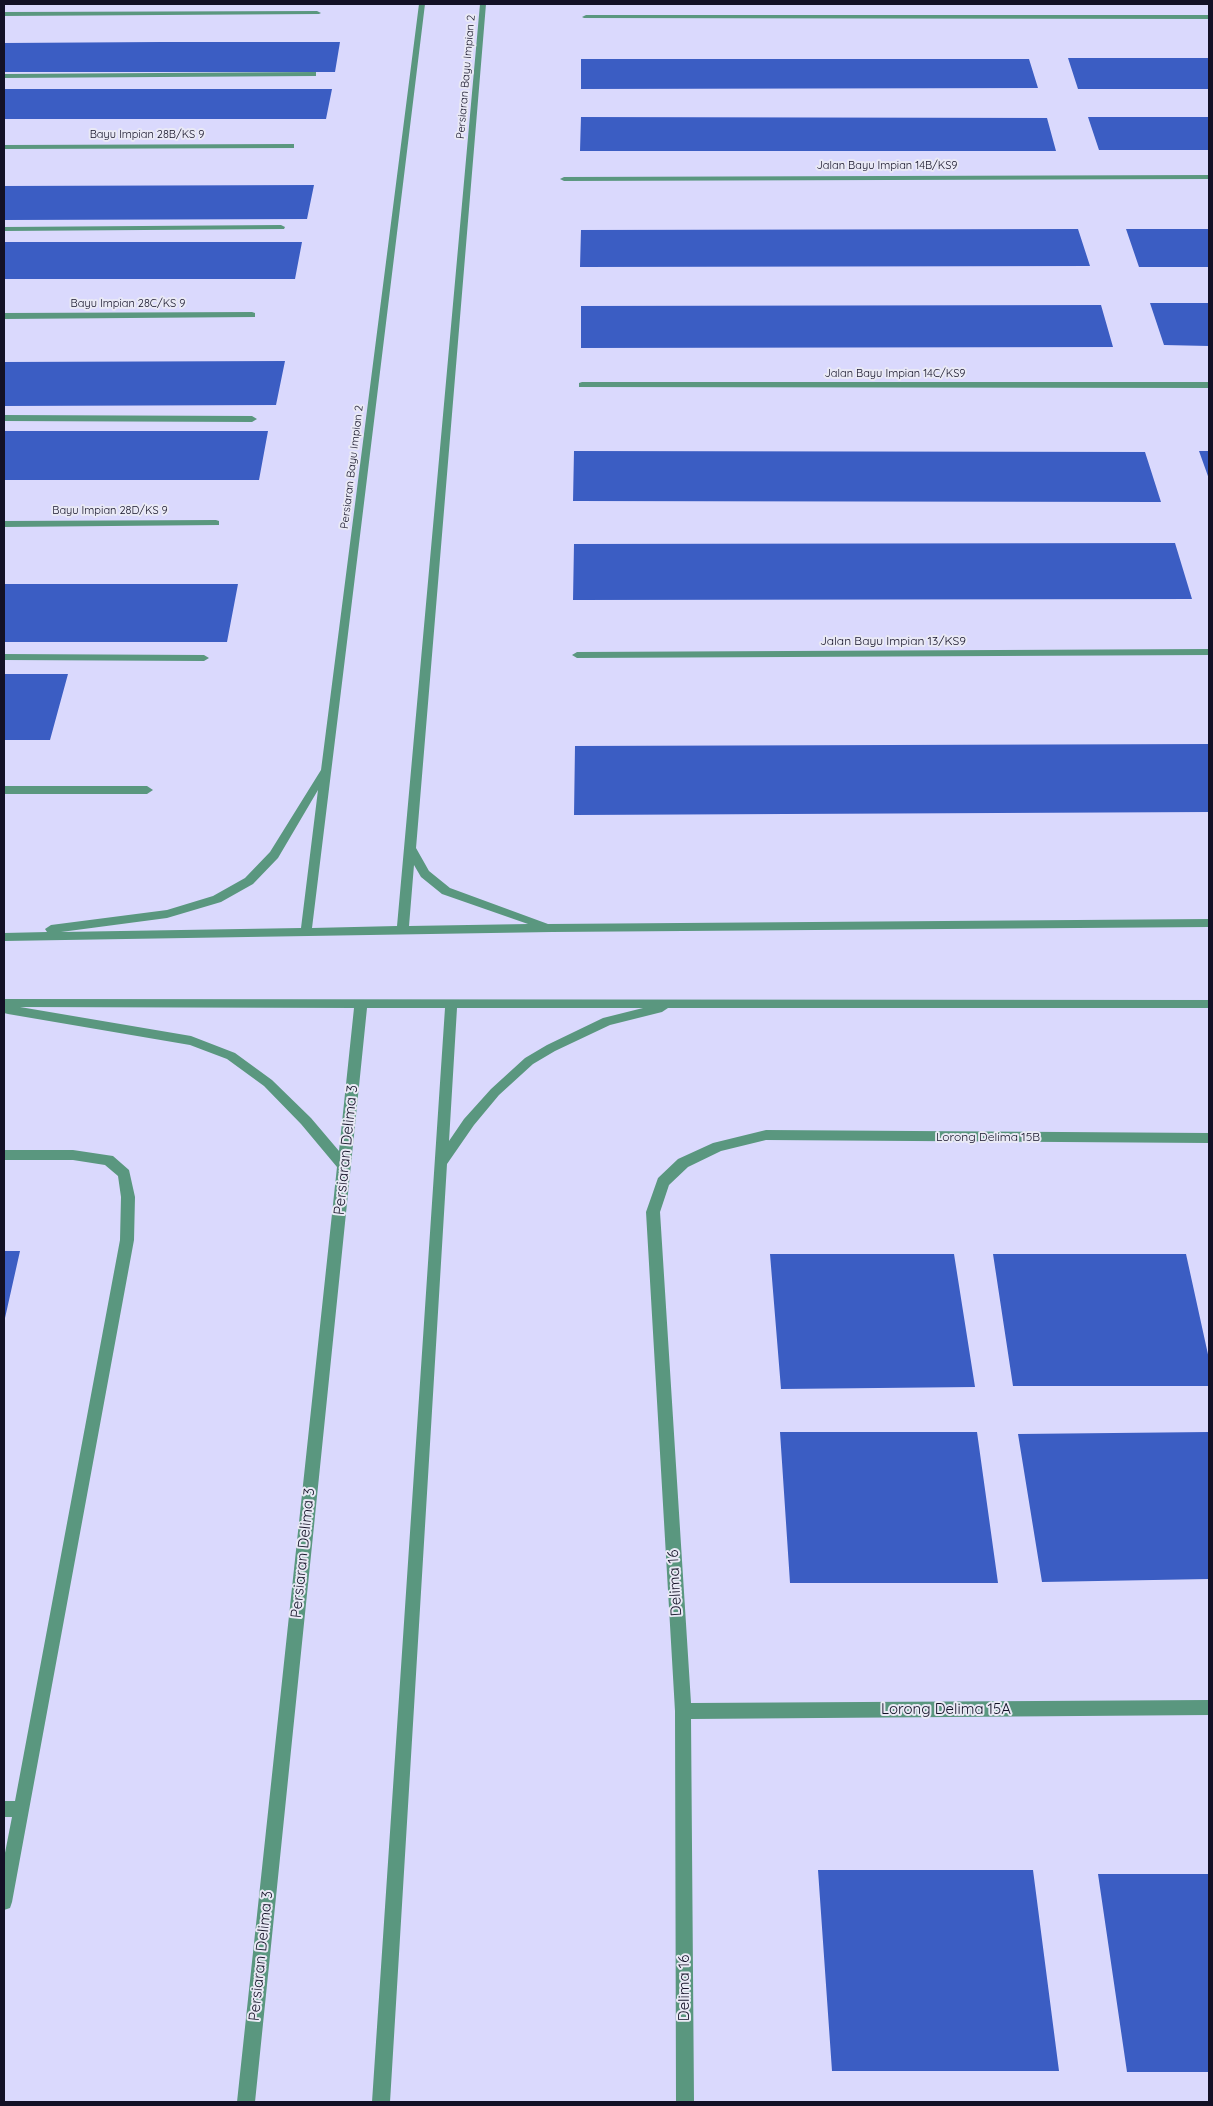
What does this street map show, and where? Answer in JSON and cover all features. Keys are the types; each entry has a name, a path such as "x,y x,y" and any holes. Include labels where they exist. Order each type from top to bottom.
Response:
{"street":[{"name":"Persiaran Bayu Impian 2","path":"306,932 422,4"},
{"name":"Persiaran Bayu Impian 2","path":"404,930 483,4"},
{"path":"4,14 316,13"},
{"path":"586,17 1209,17"},
{"path":"4,76 313,74"},
{"name":"Bayu Impian 28B/KS 9","path":"4,147 291,146"},
{"name":"Jalan Bayu Impian 14B/KS9","path":"564,178 1209,177"},
{"path":"4,229 281,227"},
{"name":"Bayu Impian 28C/KS 9","path":"4,316 252,314"},
{"name":"Jalan Bayu Impian 14C/KS9","path":"582,385 1209,385"},
{"path":"4,418 252,418"},
{"name":"Bayu Impian 28D/KS 9","path":"4,524 216,523"},
{"name":"Jalan Bayu Impian 13/KS9","path":"577,655 1209,652"},
{"path":"4,657 204,658"},
{"path":"4,936 167,914 217,899 249,881 274,855 326,770"},
{"path":"4,790 147,790"},
{"path":"410,848 425,874 446,891 552,928"},
{"path":"4,936 552,928 1209,923"},
{"path":"4,1003 1209,1004"},
{"name":"Persiaran Delima 3","path":"246,2102 361,1003"},
{"path":"381,2102 451,1003"},
{"path":"442,1161 469,1122 495,1092 530,1061 551,1048 608,1021 682,1003"},
{"path":"4,1009 191,1041 232,1056 268,1083 306,1121 344,1166"},
{"name":"Lorong Delima 15B","path":"766,1135 1209,1138"},
{"name":"Delima 16","path":"685,2102 683,1711 653,1212 663,1182 683,1163 718,1147 766,1135"},
{"path":"4,1155 73,1155 108,1160 124,1174 128,1197 127,1240 4,1902"},
{"name":"Lorong Delima 15A","path":"683,1711 1209,1708"},
{"path":"4,1809 20,1809"}],"building":[{"path":"340,42 335,72 4,72 4,43"},
{"path":"1068,58 1209,58 1209,89 1078,89"},
{"path":"581,59 1029,59 1038,88 581,89"},
{"path":"4,89 332,89 326,119 4,119"},
{"path":"581,117 1047,118 1056,151 580,151"},
{"path":"1088,117 1209,117 1209,150 1099,150"},
{"path":"314,185 307,219 4,220 4,186"},
{"path":"1078,229 1090,266 580,267 581,230"},
{"path":"1126,229 1209,229 1209,267 1139,267"},
{"path":"4,242 302,242 295,279 4,279"},
{"path":"1150,303 1209,303 1209,346 1164,345"},
{"path":"1101,305 1113,347 581,348 581,306"},
{"path":"285,361 276,405 4,406 4,362"},
{"path":"4,431 268,431 259,480 4,480"},
{"path":"574,451 1145,452 1161,502 573,501"},
{"path":"1199,451 1209,451 1209,479"},
{"path":"1175,543 1192,599 573,600 574,544"},
{"path":"4,584 238,584 227,642 4,642"},
{"path":"4,674 68,674 50,740 4,740"},
{"path":"1209,744 1209,812 574,815 575,746"},
{"path":"4,1251 20,1251 5,1318 4,1318"},
{"path":"770,1254 954,1254 975,1387 781,1389"},
{"path":"993,1254 1186,1254 1209,1359 1209,1386 1013,1386"},
{"path":"780,1432 977,1432 998,1583 790,1583"},
{"path":"1209,1432 1209,1579 1042,1582 1018,1434"},
{"path":"818,1870 1033,1870 1059,2071 832,2071"},
{"path":"1098,1874 1209,1874 1209,2072 1127,2072"}]}
